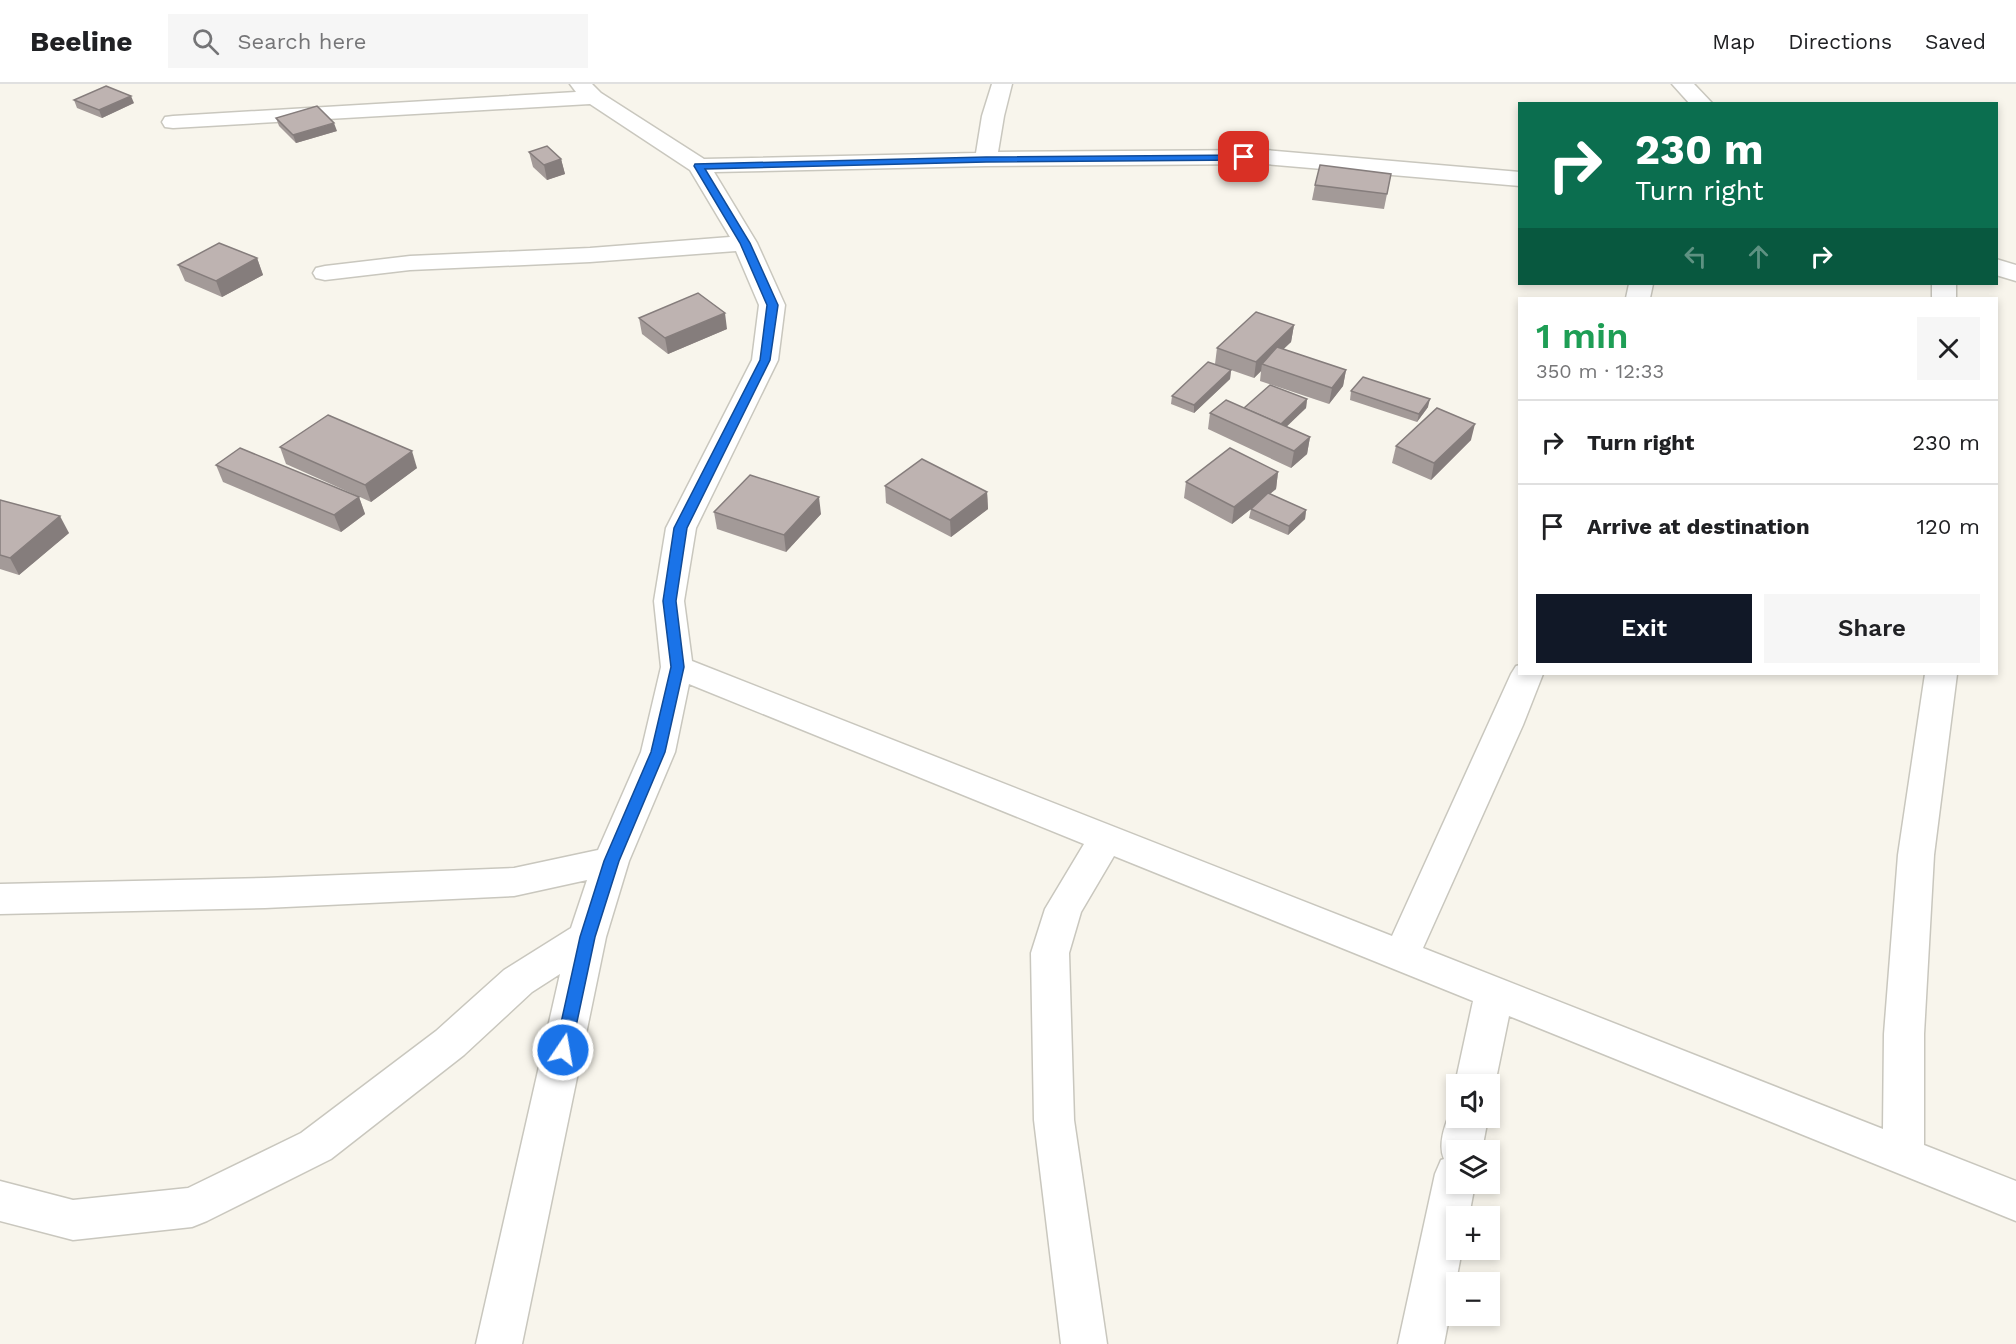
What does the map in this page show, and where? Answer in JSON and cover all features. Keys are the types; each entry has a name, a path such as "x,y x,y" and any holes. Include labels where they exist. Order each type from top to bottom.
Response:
{"street":[{"path":"986,159 993,116 1002,84"},
{"path":"1682,84 1701,102"},
{"path":"173,123 587,90 699,166 745,243 772,305 765,360 681,528 669,601 677,667 658,752 611,861 587,937 499,1344"},
{"path":"699,166 986,159 1265,157 1518,179"},
{"path":"325,273 410,263 590,255 745,243"},
{"path":"1998,267 2016,274"},
{"path":"677,667 2016,1201"},
{"path":"1401,956 1527,675"},
{"path":"1903,1156 1904,1034 1917,855 1941,675"},
{"path":"1084,1344 1054,1120 1050,953 1063,909 1106,838"},
{"path":"0,899 265,893 514,882 611,861"},
{"path":"0,1201 73,1220 192,1207 315,1146 450,1043 518,981 587,937"},
{"path":"1477,1074 1494,993"},
{"path":"1421,1344 1452,1194"}],"building":[{"path":"106,86 131,96 99,110 74,100"},
{"path":"317,106 334,123 293,135 276,118"},
{"path":"547,146 561,159 544,165 529,152"},
{"path":"1320,165 1391,174 1387,194 1315,185"},
{"path":"219,243 257,258 216,281 178,265"},
{"path":"698,293 725,313 665,338 639,318"},
{"path":"1256,312 1294,325 1256,362 1217,348"},
{"path":"1277,347 1346,370 1332,388 1262,364"},
{"path":"1208,362 1231,370 1194,405 1172,396"},
{"path":"1363,377 1430,399 1419,414 1351,391"},
{"path":"1270,385 1307,399 1281,424 1244,408"},
{"path":"1226,400 1310,437 1294,451 1210,413"},
{"path":"1437,408 1475,424 1434,463 1396,446"},
{"path":"328,415 412,451 365,485 280,447"},
{"path":"240,448 359,497 334,515 216,465"},
{"path":"1230,448 1278,472 1234,507 1186,482"},
{"path":"922,459 987,492 950,520 885,486"},
{"path":"750,475 819,497 784,535 714,512"},
{"path":"1268,493 1306,510 1289,526 1251,509"},
{"path":"0,500 60,516 10,558 0,555"}],"route":[{"path":"563,1050 587,937 611,861 658,752 677,667 669,601 681,528 765,360 772,305 745,243 699,166 986,159 1244,157"}]}
